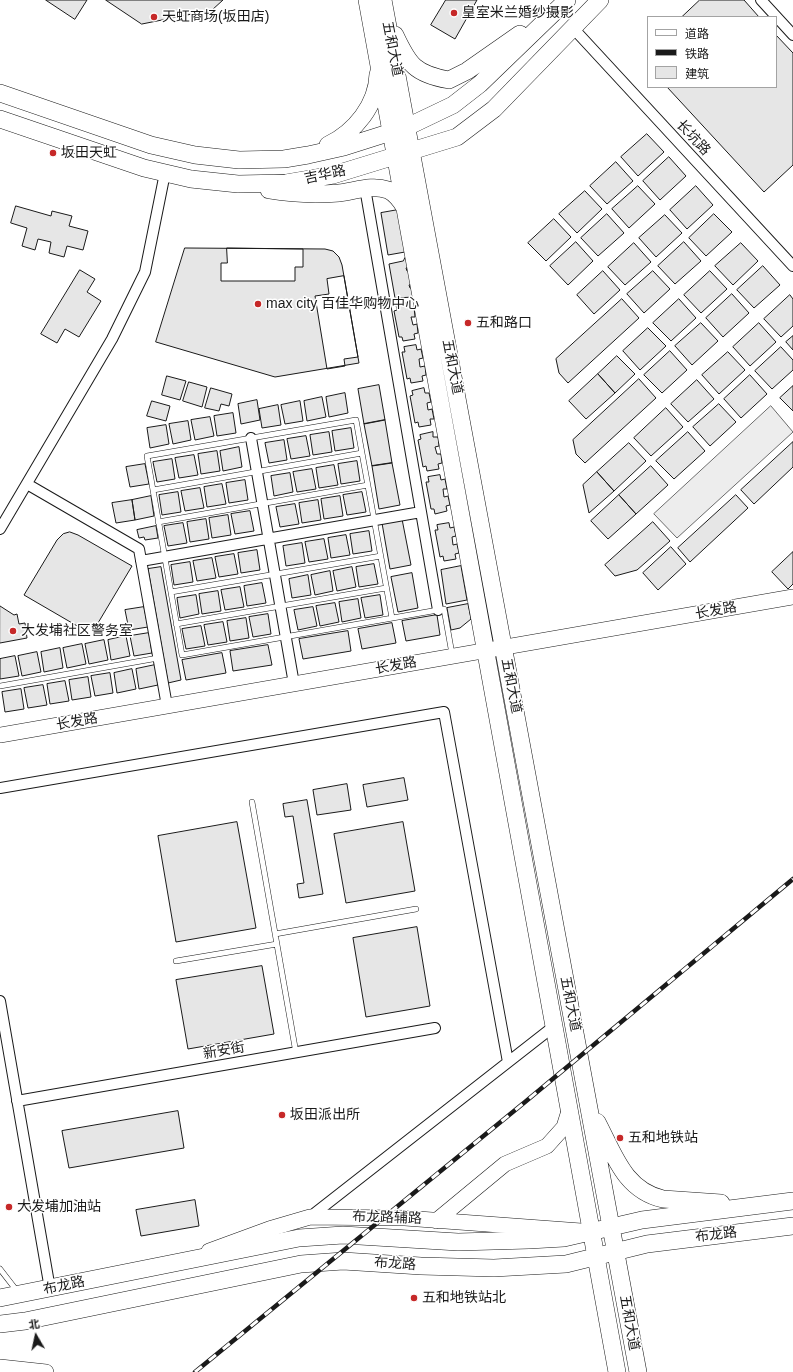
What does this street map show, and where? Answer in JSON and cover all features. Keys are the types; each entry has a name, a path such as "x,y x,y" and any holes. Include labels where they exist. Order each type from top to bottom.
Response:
{"main road":[{"name":"五和大道","path":"367,0 378,58 399,129"},
{"name":"五和大道","path":"383,0 399,129 504,648 638,1372"},
{"name":"吉华路","path":"0,119 144,168 191,179 238,184 286,183 334,175 457,137 494,109 600,0"},
{"path":"386,19 411,64 422,73 449,80 467,71 564,3"},
{"name":"吉华路","path":"0,93 151,145 195,155 239,160 284,158 308,155 344,147 399,129 453,105 474,88 564,3"},
{"path":"308,155 340,140 359,120 374,95 378,79 378,58"},
{"name":"五和大道","path":"404,154 405,208 617,1372"},
{"path":"238,184 296,195 339,193 365,188 377,188 389,191 398,197 405,208"},
{"path":"590,1108 625,1175 634,1186 646,1193 663,1199 759,1206"},
{"name":"布龙路","path":"0,1298 50,1289 276,1241 320,1236 365,1236 422,1240 493,1242 564,1238 642,1220 793,1201"},
{"name":"布龙路","path":"0,1324 301,1264 343,1261 421,1266 494,1268 566,1264 647,1244 793,1226"}],"street":[{"path":"761,0 776,16"},
{"path":"777,18 793,35"},
{"name":"长坑路","path":"573,28 793,266"},
{"path":"0,529 112,339 145,272 165,173"},
{"path":"365,188 438,610"},
{"path":"251,438 294,684"},
{"path":"27,484 139,549 167,706"},
{"path":"141,561 421,512"},
{"name":"长发路","path":"0,735 793,597"},
{"path":"0,788 444,712 508,1062"},
{"path":"0,1002 50,1289"},
{"path":"310,1217 554,1027"},
{"name":"新安街","path":"17,1101 435,1028"},
{"path":"436,1221 505,1164 540,1151 551,1144 564,1127 569,1111"},
{"name":"布龙路辅路","path":"190,1259 236,1241 310,1217 375,1217 591,1232"},
{"path":"0,1293 20,1295"},
{"path":"0,1367 46,1372"}],"lane":[{"path":"392,618 356,420 147,456 182,655 444,609 453,657"},
{"path":"153,490 362,453"},
{"path":"158,522 368,485"},
{"path":"171,592 380,556"},
{"path":"176,624 386,588"},
{"path":"0,686 158,658"},
{"path":"252,802 296,1052"},
{"path":"275,934 416,909"},
{"path":"176,961 277,944"},
{"path":"0,1269 20,1295"}],"shaded area":[{"path":"771,406 793,432 677,538 654,514"}],"building":[{"path":"46,0 87,0 75,19"},
{"name":"天虹商场(坂田店)","path":"106,0 223,0 212,10 142,24"},
{"name":"皇室米兰婚纱摄影","path":"446,0 477,0 455,39 431,25"},
{"path":"700,0 744,0 758,16 683,16"},
{"path":"777,36 793,53 793,165 764,192 668,88 777,88"},
{"path":"647,134 664,152 638,176 621,157"},
{"path":"669,157 686,176 660,200 643,181"},
{"path":"616,162 633,181 607,204 590,186"},
{"path":"638,186 655,204 629,228 612,209"},
{"path":"696,186 713,205 687,229 670,210"},
{"path":"585,191 602,209 577,233 559,214"},
{"path":"16,206 51,216 52,211 72,216 69,226 88,231 83,250 67,246 64,257 49,253 51,242 38,239 35,250 22,246 27,228 11,223"},
{"path":"398,210 405,252 388,255 381,213"},
{"path":"607,214 624,233 598,256 581,238"},
{"path":"714,214 732,232 706,256 689,238"},
{"path":"665,215 682,233 656,257 639,238"},
{"path":"554,219 571,237 546,261 528,243"},
{"path":"576,242 593,261 568,285 550,266"},
{"path":"684,242 701,261 675,284 658,266"},
{"path":"634,243 651,262 625,285 608,267"},
{"path":"741,243 758,261 733,285 715,266"},
{"name":"max city 百佳华购物中心","path":"185,248 325,249 333,251 339,257 342,265 359,363 275,377 156,342"},
{"path":"227,248 303,249 303,267 295,267 295,281 221,281 221,263 227,263"},
{"path":"405,258 410,267 406,268 407,271 409,271 412,284 409,285 410,288 413,288 414,297 395,298 389,264 403,261"},
{"path":"763,266 780,285 754,308 737,290"},
{"path":"80,270 95,279 87,292 101,301 79,337 65,329 57,343 41,334"},
{"path":"603,271 620,290 594,314 577,295"},
{"path":"653,271 670,289 644,313 627,294"},
{"path":"710,271 727,289 701,313 684,295"},
{"path":"344,276 358,357 344,359 345,366 327,369 315,296 329,294 327,279"},
{"path":"732,294 749,313 723,337 706,318"},
{"path":"790,295 793,299 793,326 781,337 764,319"},
{"path":"622,299 639,318 568,383 559,373 556,359"},
{"path":"679,299 696,318 671,341 653,323"},
{"path":"409,303 410,308 414,307 415,317 411,317 413,325 417,324 418,333 414,334 415,339 403,341 402,337 399,337 394,311 397,310 396,305"},
{"path":"701,323 718,341 692,365 675,346"},
{"path":"759,323 776,342 750,366 733,347"},
{"path":"648,328 666,346 640,370 623,351"},
{"path":"793,336 793,350 786,342"},
{"path":"416,345 417,350 421,349 423,358 419,359 420,367 425,366 426,375 422,376 423,381 411,383 410,378 407,379 402,352 405,352 404,347"},
{"path":"781,347 793,360 793,370 772,389 755,371"},
{"path":"670,351 687,370 662,393 644,375"},
{"path":"728,352 745,370 719,394 702,375"},
{"path":"617,356 635,374 615,393 598,374"},
{"path":"598,374 615,393 586,419 569,401"},
{"path":"750,375 767,394 741,418 724,399"},
{"path":"167,376 186,381 180,400 162,395"},
{"path":"639,379 656,398 585,463 576,454 573,440"},
{"path":"697,380 714,399 688,422 671,404"},
{"path":"189,382 207,387 202,407 183,401"},
{"path":"379,385 385,420 364,424 358,389"},
{"path":"793,386 793,411 780,398"},
{"path":"211,388 232,394 229,406 221,404 219,411 205,408"},
{"path":"424,388 425,393 429,393 431,402 427,403 428,410 432,409 434,419 430,419 431,425 419,427 418,422 415,423 410,396 413,395 412,391"},
{"path":"345,393 348,413 329,417 326,397"},
{"path":"322,397 326,417 307,421 304,401"},
{"path":"257,400 260,420 241,424 238,404"},
{"path":"152,401 170,406 166,421 147,416"},
{"path":"300,401 303,421 285,424 281,405"},
{"path":"719,404 736,422 710,446 693,427"},
{"path":"278,405 281,425 262,428 259,409"},
{"path":"666,408 683,427 651,456 634,438"},
{"path":"233,413 236,433 217,436 214,416"},
{"path":"210,417 214,436 195,440 191,420"},
{"path":"385,420 392,463 372,466 364,424"},
{"path":"188,421 191,440 173,444 169,424"},
{"path":"166,425 169,444 150,448 147,428"},
{"path":"351,428 354,448 335,451 332,431"},
{"path":"329,432 332,452 313,455 310,435"},
{"path":"433,432 433,437 438,437 439,446 435,447 437,454 441,454 442,463 438,464 439,469 427,471 426,466 423,467 418,440 421,439 420,435"},
{"path":"688,432 705,451 674,479 656,461"},
{"path":"306,436 310,456 291,459 287,439"},
{"path":"284,440 287,460 269,463 265,443"},
{"path":"793,442 793,467 754,504 741,490"},
{"path":"629,443 646,461 614,491 597,472"},
{"path":"239,447 242,467 223,471 220,451"},
{"path":"217,451 220,471 201,474 198,454"},
{"path":"194,455 198,475 179,478 175,458"},
{"path":"172,459 175,479 157,482 153,462"},
{"path":"357,461 360,481 341,484 338,464"},
{"path":"392,463 400,505 379,509 372,466"},
{"path":"145,464 149,484 130,487 126,467"},
{"path":"334,465 338,485 319,488 316,468"},
{"path":"651,466 668,485 636,514 619,495"},
{"path":"312,469 316,489 297,492 293,472"},
{"path":"597,472 614,491 589,513 583,485"},
{"path":"290,473 293,492 274,496 271,476"},
{"path":"440,475 441,480 445,479 447,489 443,489 444,497 448,496 450,505 446,506 447,511 435,514 434,509 431,509 426,482 429,482 428,477"},
{"path":"245,480 248,500 229,503 226,483"},
{"path":"222,484 226,504 207,507 204,487"},
{"path":"200,488 204,508 185,511 181,491"},
{"path":"178,492 181,512 162,515 159,495"},
{"path":"362,492 366,512 347,515 343,495"},
{"path":"619,495 636,514 608,539 591,521"},
{"path":"736,495 748,508 690,562 678,548"},
{"path":"151,496 154,516 135,520 132,500"},
{"path":"340,496 343,516 324,519 321,499"},
{"path":"132,500 135,520 116,523 112,503"},
{"path":"318,500 321,520 302,523 299,503"},
{"path":"295,504 299,524 280,527 276,507"},
{"path":"250,511 254,531 235,534 231,514"},
{"path":"228,515 231,535 212,538 209,518"},
{"path":"206,519 209,539 190,542 187,522"},
{"path":"402,519 411,565 390,569 382,523"},
{"path":"653,522 670,541 637,570 615,576 605,565"},
{"path":"183,523 187,543 168,546 164,526"},
{"path":"449,523 450,528 454,527 456,536 452,537 453,545 457,544 459,553 455,554 456,559 444,561 443,556 440,557 435,530 438,530 437,525"},
{"path":"156,526 158,538 145,540 144,537 139,538 137,530"},
{"path":"369,531 372,551 353,554 350,534"},
{"path":"70,532 78,535 132,566 98,623 79,627 24,595 57,540 63,534"},
{"path":"346,535 350,555 331,558 328,538"},
{"path":"324,539 328,559 309,562 305,542"},
{"path":"302,543 305,563 286,566 283,546"},
{"path":"671,547 686,564 658,590 643,573"},
{"path":"257,550 260,570 241,573 238,553"},
{"path":"793,552 793,584 788,589 772,572"},
{"path":"234,554 238,574 219,577 215,557"},
{"path":"212,558 216,578 197,581 193,561"},
{"path":"190,562 193,582 174,585 171,565"},
{"path":"374,564 378,584 359,587 356,567"},
{"path":"461,566 467,600 446,604 441,570"},
{"path":"161,567 181,680 168,683 148,569"},
{"path":"352,567 356,587 337,591 333,571"},
{"path":"330,571 333,591 315,595 311,575"},
{"path":"412,573 418,608 398,612 391,577"},
{"path":"308,575 311,595 292,598 289,579"},
{"path":"262,583 266,603 247,606 244,586"},
{"path":"240,587 244,607 225,610 221,590"},
{"path":"218,591 221,611 202,614 199,594"},
{"path":"196,595 199,614 180,618 177,598"},
{"path":"380,595 383,615 365,618 361,598"},
{"path":"358,599 361,618 342,622 339,602"},
{"path":"335,603 339,622 320,626 316,606"},
{"path":"468,604 471,619 460,628 451,630 447,608"},
{"name":"大发埔社区警务室","path":"0,606 14,615 17,614 19,624 25,623 27,638 0,643"},
{"path":"144,607 148,627 129,630 125,610"},
{"path":"313,607 317,626 298,630 294,610"},
{"path":"268,614 271,634 253,637 249,617"},
{"path":"437,615 440,635 406,641 402,621"},
{"path":"246,618 249,638 230,641 227,621"},
{"path":"223,622 227,642 208,645 204,625"},
{"path":"392,623 396,643 362,649 358,629"},
{"path":"201,626 205,646 186,649 182,629"},
{"path":"348,631 351,651 303,659 299,639"},
{"path":"149,633 152,653 134,656 130,636"},
{"path":"126,636 130,656 111,660 108,640"},
{"path":"104,640 108,660 89,664 85,644"},
{"path":"82,644 86,664 67,668 63,648"},
{"path":"268,645 272,665 233,671 230,651"},
{"path":"60,648 63,668 44,672 41,652"},
{"path":"37,652 41,672 22,676 18,656"},
{"path":"222,653 226,673 186,680 182,660"},
{"path":"15,656 19,676 0,679 0,659"},
{"path":"155,665 158,685 139,689 136,669"},
{"path":"132,669 136,689 117,693 114,673"},
{"path":"110,673 113,693 95,696 91,676"},
{"path":"88,677 91,697 72,700 69,680"},
{"path":"65,681 69,701 50,704 47,684"},
{"path":"43,685 47,705 28,708 24,688"},
{"path":"21,689 24,709 5,712 2,692"},
{"path":"404,778 408,800 367,807 363,785"},
{"path":"347,784 351,810 317,815 313,790"},
{"path":"307,800 323,894 299,898 297,884 304,883 293,816 285,817 283,804"},
{"path":"237,822 256,928 176,942 158,836"},
{"path":"403,822 415,891 346,903 334,834"},
{"path":"417,927 430,1006 366,1017 353,938"},
{"path":"262,966 274,1034 188,1049 176,980"},
{"path":"178,1111 184,1148 69,1168 62,1131"},
{"path":"195,1200 199,1226 141,1236 136,1210"}],"railway":[{"path":"195,1372 525,1102 793,879"}],"place":[{"name":"皇室米兰婚纱摄影","path":"454,13"},
{"name":"天虹商场(坂田店)","path":"154,17"},
{"name":"坂田天虹","path":"53,153"},
{"name":"max city 百佳华购物中心","path":"258,304"},
{"name":"五和路口","path":"468,323"},
{"name":"大发埔社区警务室","path":"13,631"},
{"name":"坂田派出所","path":"282,1115"},
{"name":"五和地铁站","path":"620,1138"},
{"name":"大发埔加油站","path":"9,1207"},
{"name":"五和地铁站北","path":"414,1298"}]}
